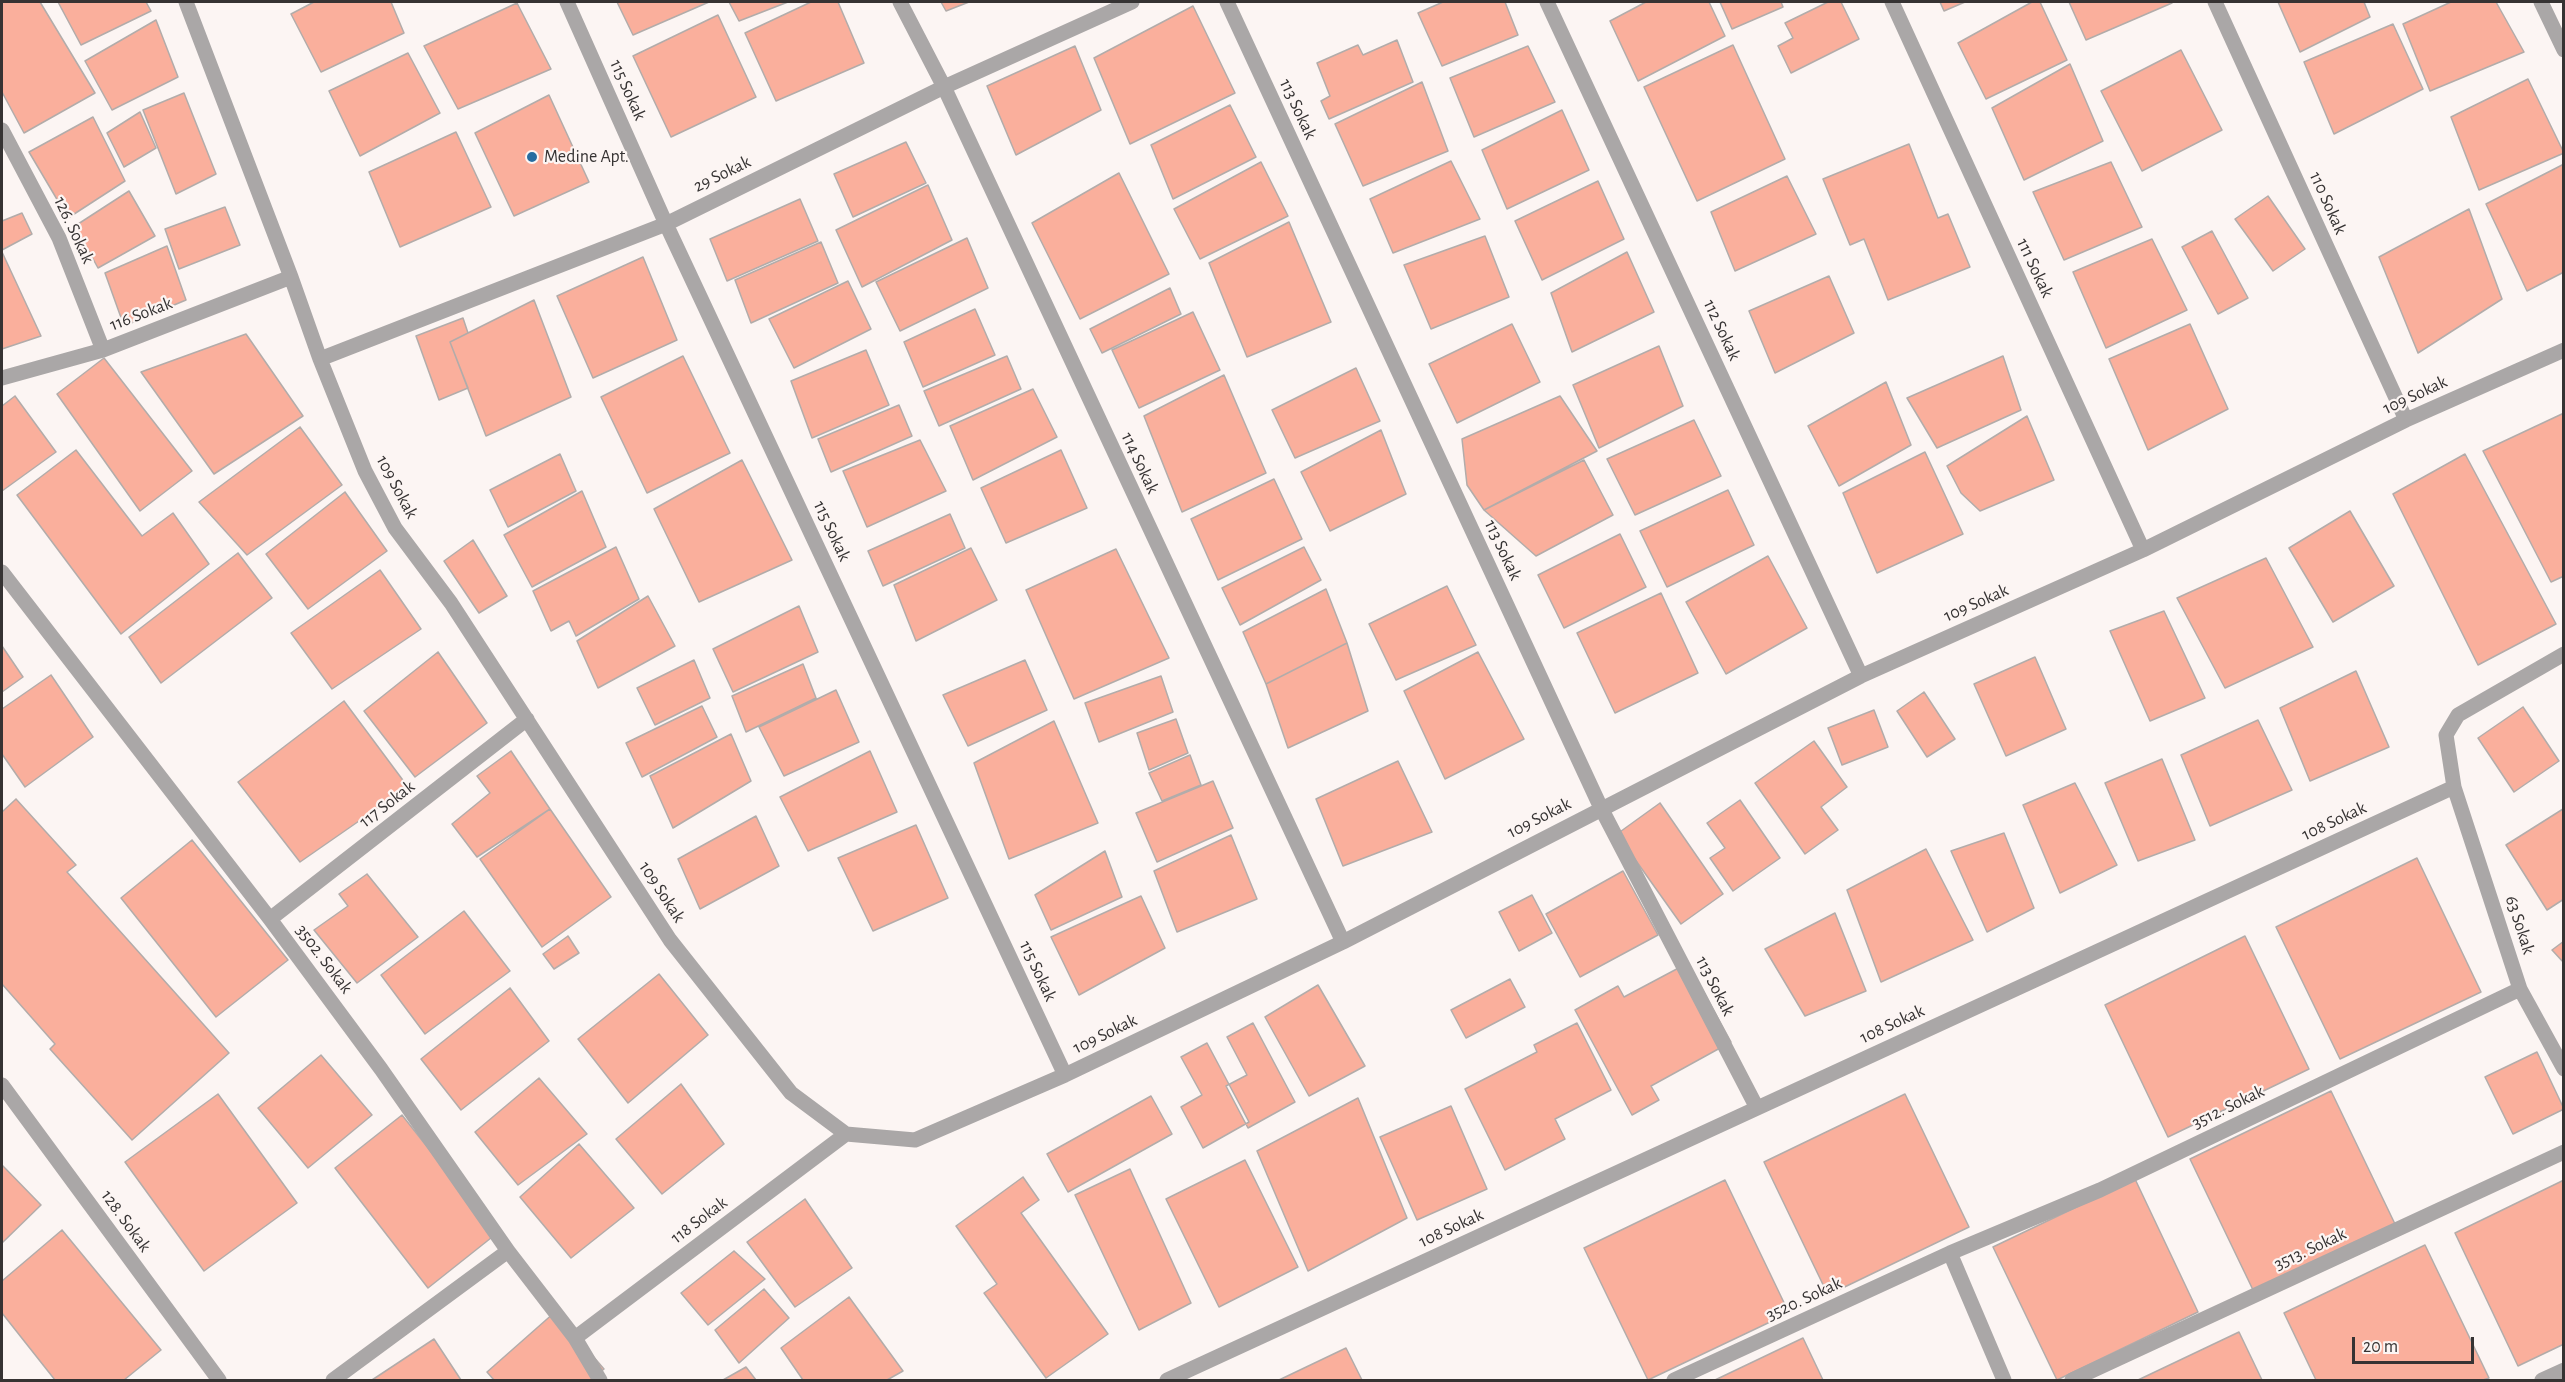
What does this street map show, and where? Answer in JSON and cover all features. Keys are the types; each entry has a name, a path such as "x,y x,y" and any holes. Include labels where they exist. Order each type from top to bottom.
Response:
{"street":[{"name":"109 Sokak","path":"186,2 320,359 365,471 395,528 451,603 670,940 791,1093 846,1134 915,1140 1065,1075 1343,942 1861,676 2143,550 2406,420 2564,350"},
{"name":"115 Sokak","path":"567,2 666,224 1065,1075"},
{"name":"114 Sokak","path":"900,2 944,87 1343,942"},
{"name":"29 Sokak","path":"320,359 666,224 944,87 1132,2"},
{"name":"113 Sokak","path":"1227,2 1601,808 1757,1108"},
{"name":"112 Sokak","path":"1547,2 1861,676"},
{"name":"111 Sokak","path":"1892,2 2143,550"},
{"name":"110 Sokak","path":"2215,2 2406,420"},
{"path":"2541,2 2564,50"},
{"path":"2549,20 2564,13"},
{"name":"126. Sokak","path":"2,130 59,238 103,350"},
{"name":"116 Sokak","path":"2,378 103,350 291,277"},
{"name":"3502. Sokak","path":"2,572 270,919 381,1069 508,1251 575,1338 600,1380"},
{"path":"2454,787 2446,735 2458,715 2564,654"},
{"name":"117 Sokak","path":"270,919 527,719"},
{"name":"63 Sokak","path":"2454,787 2520,989 2564,1069"},
{"name":"108 Sokak","path":"1167,1380 2454,787"},
{"name":"3512. Sokak","path":"1950,1253 2100,1190 2520,989"},
{"name":"128. Sokak","path":"2,1085 219,1380"},
{"name":"118 Sokak","path":"575,1338 846,1134"},
{"name":"3513. Sokak","path":"2072,1380 2564,1152"},
{"path":"333,1380 508,1251"},
{"path":"1950,1253 2004,1380"},
{"name":"3520. Sokak","path":"1674,1380 1950,1253"},
{"path":"2542,1380 2564,1370"}],"building":[{"path":"2,2 40,2 95,93 24,133 2,92"},
{"path":"58,2 146,2 151,11 81,45"},
{"path":"314,2 391,2 404,33 321,72 291,14"},
{"path":"617,2 709,2 633,35"},
{"path":"729,2 788,2 739,21"},
{"path":"811,2 838,2 864,63 776,101 745,33"},
{"path":"941,2 969,2 946,11"},
{"path":"1443,2 1505,2 1518,35 1442,66 1418,13"},
{"path":"1646,2 1709,2 1725,36 1638,81 1610,21"},
{"path":"1720,2 1781,2 1783,7 1732,29"},
{"path":"1828,2 1841,2 1859,39 1791,73 1778,46 1793,38 1785,23"},
{"path":"1940,2 1965,2 1944,11"},
{"path":"2032,2 2040,2 2067,60 1986,99 1958,43"},
{"path":"2069,2 2171,2 2172,3 2086,40"},
{"path":"2278,2 2364,2 2370,17 2300,52"},
{"path":"2451,2 2496,2 2524,52 2430,91 2403,24"},
{"path":"517,3 551,69 458,109 424,46"},
{"path":"1193,6 1235,93 1130,144 1094,58"},
{"path":"718,15 756,97 671,137 633,56"},
{"path":"156,20 178,77 112,110 85,61"},
{"path":"2393,24 2423,89 2334,134 2304,62"},
{"path":"1397,40 1413,82 1329,119 1321,101 1330,96 1317,63 1358,45 1363,55"},
{"path":"1733,45 1785,159 1697,201 1644,87"},
{"path":"1075,46 1101,110 1016,155 987,86"},
{"path":"1528,46 1555,102 1474,137 1450,78"},
{"path":"2181,50 2222,130 2142,171 2101,91"},
{"path":"408,53 440,113 360,156 329,91"},
{"path":"2070,64 2103,141 2024,180 1992,108"},
{"path":"2528,79 2564,153 2479,190 2451,117"},
{"path":"1422,82 1448,151 1363,186 1335,124"},
{"path":"184,93 216,174 176,194 143,110"},
{"name":"Medine Apt.","path":"549,95 589,182 514,216 475,133"},
{"path":"1230,105 1256,157 1173,199 1151,145"},
{"path":"1562,110 1589,170 1507,209 1482,150"},
{"path":"140,112 156,148 124,167 107,133"},
{"path":"93,117 125,181 68,218 29,152"},
{"path":"456,132 491,207 400,247 369,172"},
{"path":"906,142 926,183 853,217 834,174"},
{"path":"1909,144 1938,218 1948,214 1970,267 1888,300 1864,239 1850,245 1823,179"},
{"path":"1451,161 1480,219 1393,253 1370,199"},
{"path":"1261,162 1288,216 1200,259 1174,209"},
{"path":"2111,162 2142,227 2064,260 2033,192"},
{"path":"2564,164 2564,272 2527,291 2486,204"},
{"path":"1119,173 1169,274 1080,319 1032,223"},
{"path":"1787,176 1816,234 1735,271 1711,212"},
{"path":"1598,181 1624,239 1542,280 1515,221"},
{"path":"928,185 952,240 862,287 836,230"},
{"path":"129,191 155,236 98,268 75,226"},
{"path":"2268,196 2305,249 2273,271 2235,219"},
{"path":"800,199 818,241 727,281 710,239"},
{"path":"225,207 240,245 179,269 165,229"},
{"path":"2469,209 2502,299 2418,353 2379,257"},
{"path":"22,213 32,234 2,250 2,221"},
{"path":"1289,222 1331,322 1247,357 1209,263"},
{"path":"2212,231 2248,298 2218,314 2182,247"},
{"path":"1485,236 1509,297 1431,329 1404,265"},
{"path":"967,238 988,288 900,331 876,282"},
{"path":"2152,239 2187,310 2106,348 2073,272"},
{"path":"821,242 838,283 751,323 735,280"},
{"path":"167,246 186,300 124,326 105,273"},
{"path":"2,252 41,336 2,349"},
{"path":"1627,252 1654,312 1572,352 1551,293"},
{"path":"643,257 677,340 593,378 557,296"},
{"path":"1829,276 1854,333 1775,373 1749,311"},
{"path":"848,281 871,329 794,368 769,319"},
{"path":"1170,288 1181,314 1102,353 1090,329"},
{"path":"534,300 571,397 486,436 450,342"},
{"path":"975,309 995,355 923,387 904,342"},
{"path":"1193,312 1220,370 1139,408 1112,350"},
{"path":"463,318 468,333 450,342 468,388 439,400 416,336"},
{"path":"1512,324 1540,382 1457,423 1429,364"},
{"path":"2190,324 2228,409 2148,450 2109,359"},
{"path":"246,334 303,416 214,474 141,372"},
{"path":"1659,346 1683,406 1599,448 1573,385"},
{"path":"866,350 889,405 812,438 791,381"},
{"path":"683,356 730,453 647,493 601,397"},
{"path":"1007,356 1021,389 939,426 924,391"},
{"path":"2003,356 2021,410 1937,448 1907,398"},
{"path":"104,358 192,471 140,511 57,394"},
{"path":"1356,368 1380,421 1295,458 1272,410"},
{"path":"1224,375 1266,473 1182,512 1144,416"},
{"path":"1886,382 1911,445 1839,486 1808,426"},
{"path":"1033,389 1057,437 973,480 950,426"},
{"path":"15,396 56,452 2,491 2,406"},
{"path":"1560,396 1597,451 1484,510 1467,485 1462,439"},
{"path":"899,405 912,436 831,472 818,439"},
{"path":"2564,413 2564,576 2551,582 2483,451"},
{"path":"2027,416 2054,480 1980,511 1961,493 1947,466"},
{"path":"1694,420 1721,476 1635,515 1607,459"},
{"path":"300,427 342,485 247,555 199,502"},
{"path":"1381,430 1406,494 1330,531 1301,472"},
{"path":"920,440 946,491 867,527 843,471"},
{"path":"76,450 142,536 173,513 209,564 121,634 17,495"},
{"path":"1061,450 1087,508 1006,543 981,488"},
{"path":"1925,452 1963,534 1877,573 1843,493"},
{"path":"560,454 576,491 508,527 490,490"},
{"path":"2465,454 2556,624 2478,665 2393,494"},
{"path":"742,460 792,560 699,602 654,509"},
{"path":"1584,460 1613,515 1536,556 1484,510"},
{"path":"1274,479 1302,539 1218,580 1191,519"},
{"path":"1728,490 1754,545 1667,587 1640,531"},
{"path":"582,491 606,547 532,587 504,535"},
{"path":"345,492 387,551 308,609 266,554"},
{"path":"2350,511 2394,586 2333,622 2289,548"},
{"path":"950,514 965,548 883,586 868,551"},
{"path":"1620,534 1646,587 1564,628 1538,575"},
{"path":"473,540 507,596 479,613 444,561"},
{"path":"616,547 639,599 576,636 569,621 551,631 533,591"},
{"path":"1304,547 1321,580 1240,625 1222,588"},
{"path":"971,548 997,600 916,641 894,585"},
{"path":"1116,549 1169,658 1074,699 1026,590"},
{"path":"238,553 272,598 161,683 129,637"},
{"path":"1768,556 1807,628 1726,674 1686,602"},
{"path":"2266,558 2313,647 2225,688 2177,598"},
{"path":"380,570 421,629 332,689 291,633"},
{"path":"1447,586 1476,645 1396,680 1369,624"},
{"path":"1326,589 1347,643 1266,684 1243,632"},
{"path":"1661,593 1698,673 1615,713 1577,633"},
{"path":"648,596 675,646 598,688 577,641"},
{"path":"799,606 818,652 733,692 713,649"},
{"path":"2164,611 2205,698 2150,721 2110,631"},
{"path":"1347,643 1368,711 1288,748 1266,684"},
{"path":"2,646 23,677 2,692"},
{"path":"438,652 487,723 415,777 364,711"},
{"path":"1478,652 1524,739 1445,779 1404,691"},
{"path":"2035,657 2066,729 2006,756 1974,684"},
{"path":"694,660 710,698 655,725 637,688"},
{"path":"1025,660 1047,710 968,746 943,695"},
{"path":"803,664 816,698 746,732 732,696"},
{"path":"2356,671 2389,747 2310,781 2280,708"},
{"path":"51,675 93,737 25,787 2,754 2,709"},
{"path":"1161,676 1173,712 1099,742 1085,703"},
{"path":"836,690 859,742 784,776 759,727"},
{"path":"1924,692 1955,739 1927,757 1897,711"},
{"path":"344,701 408,787 300,862 238,782"},
{"path":"702,706 717,737 642,777 626,743"},
{"path":"2523,707 2559,761 2514,792 2478,738"},
{"path":"1874,710 1888,747 1842,765 1828,728"},
{"path":"1176,719 1188,753 1149,770 1137,733"},
{"path":"2258,720 2292,790 2210,826 2181,755"},
{"path":"1054,721 1098,823 1009,859 974,763"},
{"path":"731,734 751,781 673,828 650,776"},
{"path":"1814,741 1847,787 1821,807 1838,830 1805,854 1755,783"},
{"path":"511,751 550,809 477,857 452,824 490,793 477,776"},
{"path":"870,751 897,812 808,851 780,797"},
{"path":"1190,755 1201,785 1162,801 1149,773"},
{"path":"2162,759 2195,840 2138,861 2105,783"},
{"path":"1398,761 1432,832 1343,866 1316,799"},
{"path":"1213,781 1233,828 1157,862 1136,813"},
{"path":"2075,783 2117,865 2060,893 2023,805"},
{"path":"16,799 76,865 67,872 229,1053 132,1140 50,1049 55,1044 2,984 2,812"},
{"path":"1740,800 1780,858 1733,891 1710,858 1725,848 1707,823"},
{"path":"1660,803 1723,894 1681,924 1617,834"},
{"path":"550,809 611,897 542,947 480,859"},
{"path":"2563,809 2564,899 2547,910 2506,845"},
{"path":"756,816 779,866 700,909 678,859"},
{"path":"916,825 948,898 873,931 838,858"},
{"path":"2004,833 2034,908 1987,932 1951,851"},
{"path":"1231,835 1257,899 1177,932 1154,871"},
{"path":"192,840 288,960 216,1017 121,898"},
{"path":"1926,849 1973,940 1881,982 1847,890"},
{"path":"1105,851 1122,897 1051,930 1035,895"},
{"path":"2417,858 2481,992 2340,1059 2276,927"},
{"path":"1623,871 1658,935 1580,977 1546,914"},
{"path":"367,874 418,937 357,983 314,930 348,906 339,894"},
{"path":"1532,895 1552,933 1519,951 1499,912"},
{"path":"1141,896 1165,948 1079,995 1051,937"},
{"path":"464,911 510,971 425,1034 381,975"},
{"path":"1835,913 1866,991 1805,1016 1765,949"},
{"path":"568,936 579,953 554,969 543,954"},
{"path":"2245,936 2309,1069 2168,1137 2105,1005"},
{"path":"2564,941 2564,963 2552,950"},
{"path":"1688,963 1731,1042 1651,1086 1659,1100 1632,1115 1575,1010 1618,986 1624,997"},
{"path":"659,974 708,1035 628,1103 578,1039"},
{"path":"1510,979 1525,1007 1466,1038 1451,1010"},
{"path":"1318,985 1365,1066 1309,1096 1265,1017"},
{"path":"510,988 549,1041 461,1110 421,1059"},
{"path":"1253,1023 1295,1102 1248,1128 1226,1086 1247,1075 1227,1037"},
{"path":"1577,1023 1611,1090 1555,1119 1565,1139 1505,1170 1465,1089 1537,1052 1534,1045"},
{"path":"1207,1043 1249,1122 1203,1148 1181,1107 1202,1095 1181,1057"},
{"path":"2537,1052 2564,1109 2513,1134 2485,1077"},
{"path":"321,1055 372,1115 308,1168 258,1108"},
{"path":"539,1078 587,1134 518,1185 475,1132"},
{"path":"681,1084 724,1144 662,1194 616,1139"},
{"path":"2331,1091 2395,1224 2254,1292 2190,1159"},
{"path":"218,1094 297,1203 204,1271 125,1162"},
{"path":"1905,1094 1969,1227 1828,1295 1764,1162"},
{"path":"1151,1096 1172,1134 1068,1192 1047,1154"},
{"path":"1358,1098 1407,1218 1308,1271 1257,1151"},
{"path":"1451,1106 1487,1189 1417,1220 1380,1137"},
{"path":"402,1115 496,1234 428,1288 335,1168"},
{"path":"579,1144 634,1208 571,1258 520,1197"},
{"path":"1245,1160 1298,1267 1219,1307 1166,1199"},
{"path":"2,1165 41,1205 2,1243"},
{"path":"1130,1169 1191,1303 1139,1330 1075,1195"},
{"path":"1023,1177 1039,1200 1021,1213 1108,1334 1046,1378 984,1293 997,1284 956,1226"},
{"path":"2135,1179 2198,1312 2057,1380 1993,1247"},
{"path":"1725,1180 1789,1313 1648,1380 1584,1248"},
{"path":"2564,1180 2564,1344 2518,1366 2455,1233"},
{"path":"805,1199 852,1268 795,1307 747,1242"},
{"path":"62,1230 161,1350 124,1380 55,1380 2,1313 2,1281"},
{"path":"2425,1245 2489,1378 2483,1380 2316,1380 2284,1313"},
{"path":"734,1251 765,1279 708,1325 681,1293"},
{"path":"764,1289 789,1318 739,1363 715,1330"},
{"path":"849,1297 903,1371 887,1380 803,1380 781,1348"},
{"path":"555,1312 604,1369 591,1380 494,1380 487,1372"},
{"path":"2239,1332 2262,1380 2138,1380"},
{"path":"1803,1338 1823,1380 1715,1380"},
{"path":"434,1339 461,1380 372,1380"},
{"path":"1346,1348 1362,1380 1279,1380"},
{"path":"746,1367 756,1380 723,1380"}],"place":[{"name":"Medine Apt.","path":"532,157"}]}
